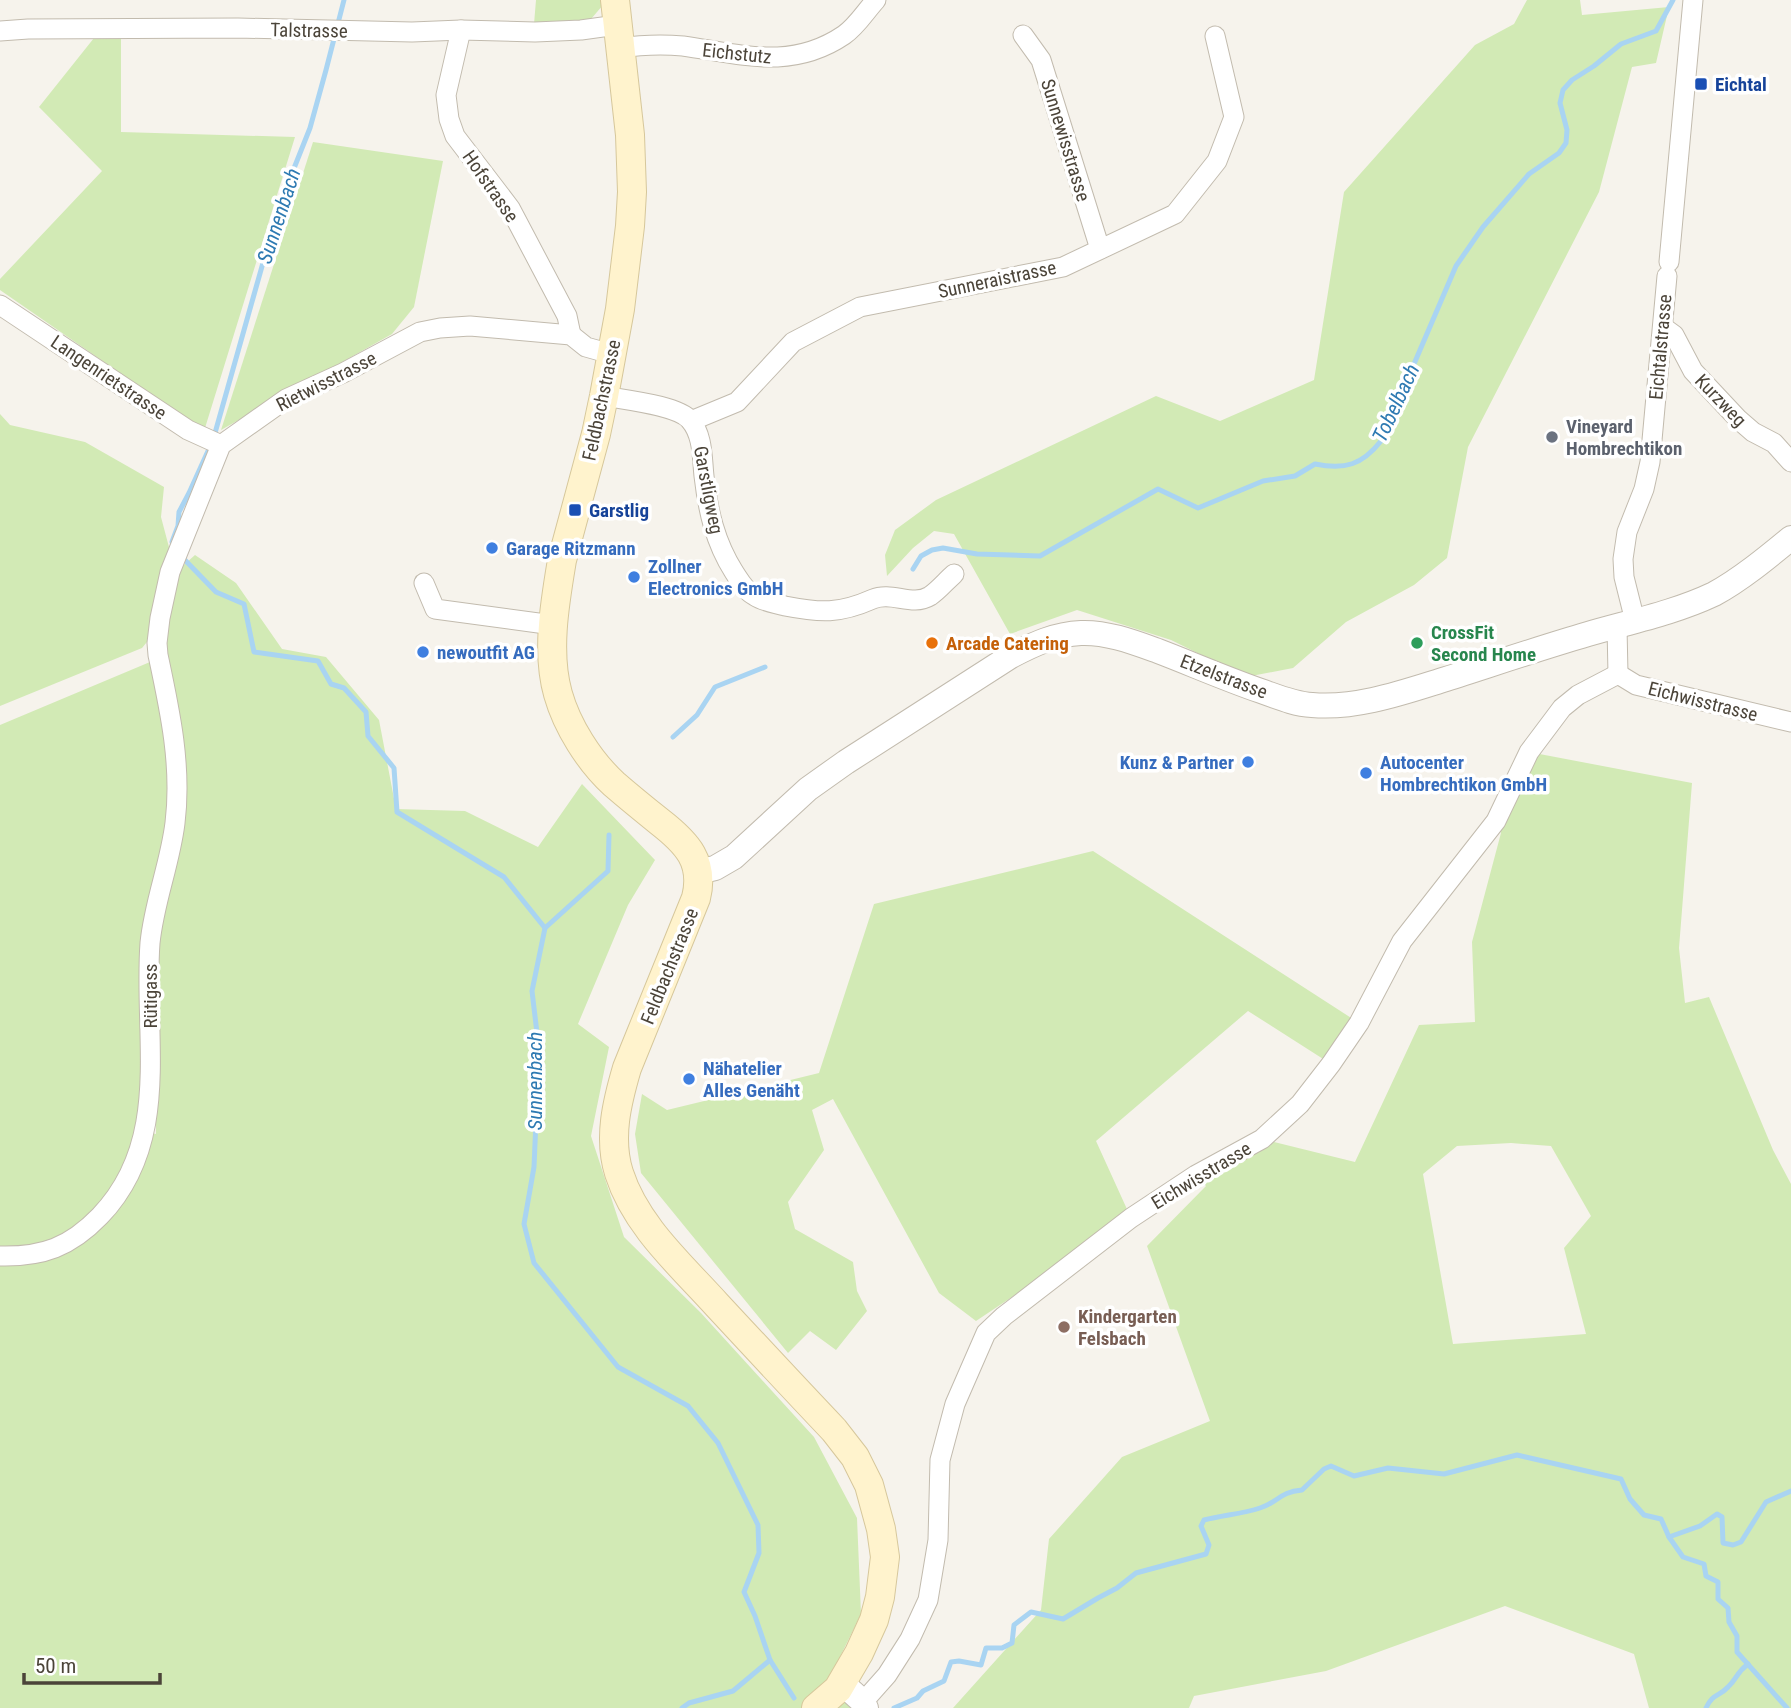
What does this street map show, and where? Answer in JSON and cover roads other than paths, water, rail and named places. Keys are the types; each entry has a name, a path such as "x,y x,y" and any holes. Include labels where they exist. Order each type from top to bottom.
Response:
{"main road":[{"name":"Feldbachstrasse","path":"617,24 632,192 627,256 604,397 562,560 553,625 554,674 567,717 594,762 613,783 674,832 692,855 698,872 699,888 696,898 619,1094 614,1121 614,1146 618,1170 628,1198 657,1240 834,1430 855,1457 869,1485 881,1529 885,1557 874,1620 842,1683 816,1708"}],"street":[{"name":"Eichtalstrasse","path":"1626,624 1623,559 1627,532 1644,489 1650,462 1693,0"},
{"name":"Eichstutz","path":"617,24 652,45 680,46 751,57 791,57 811,52 846,34 860,20 872,1"},
{"name":"Talstrasse","path":"0,31 197,28 535,32 581,30 617,24"},
{"name":"Hofstrasse","path":"461,30 446,95 449,119 456,136 510,208 567,316 571,335"},
{"name":"Sunnewisstrasse","path":"1023,35 1041,60 1100,249"},
{"name":"Sunneraistrasse","path":"691,421 737,402 793,342 860,307 1063,267 1175,214 1217,161 1234,117 1215,36"},
{"name":"Langenrietstrasse","path":"0,304 188,430 221,445"},
{"name":"Rietwisstrasse","path":"221,445 286,398 343,373 420,332 440,327 470,326 571,335 586,347 611,354"},
{"name":"Kurzweg","path":"1663,327 1674,335 1693,371 1738,419 1749,429 1774,443 1791,462"},
{"name":"Garstligweg","path":"604,397 674,410 686,415 691,421 699,437 707,504 718,541 743,586 755,596 814,611 840,611 878,597 920,600 930,596 954,574"},
{"name":"Rütigass","path":"0,1256 41,1253 66,1244 80,1235 103,1213 122,1187 136,1161 144,1137 150,1068 151,931 174,833 177,793 176,745 158,655 159,618 170,572 221,445"},
{"name":"Etzelstrasse","path":"698,872 715,868 734,857 808,789 846,762 1011,656 1051,638 1082,633 1107,635 1133,642 1291,702 1315,706 1344,705 1404,691 1682,606 1714,593 1791,538"},
{"path":"424,583 435,609 553,625"},
{"path":"1618,674 1619,647 1626,624"},
{"name":"Eichwisstrasse","path":"864,1705 910,1639 928,1600 938,1540 940,1460 956,1404 986,1333 1003,1316 1131,1219 1196,1175 1262,1139 1300,1104 1359,1023 1402,941 1496,821 1529,752 1562,708 1578,695 1618,674 1636,685 1791,722"},
{"path":"842,1683 864,1705"}],"waterway":[{"name":"Sunnenbach","path":"215,433 279,206 310,128 344,0"},
{"name":"Tobelbach","path":"913,569 921,556 943,548 977,554 1040,556 1158,489 1198,508 1263,481 1295,476 1315,464 1344,466 1367,456 1381,441 1456,266 1483,227 1529,174 1559,153 1566,143 1567,130 1560,103 1563,90 1572,80 1621,44 1656,31 1673,0"},
{"name":"Sunnenbach","path":"174,548 172,542 178,526 179,512 208,451"},
{"name":"Sunnenbach","path":"181,556 216,592 244,604 254,652 318,661 331,684 344,688 366,712 368,736 394,768 397,812 504,877 545,928 532,991 539,1050 534,1167 524,1224 534,1263 618,1367 688,1406 718,1443 758,1525 759,1553 744,1592 770,1660 794,1698"},
{"name":"Tobelbach","path":"673,737 697,715 715,687 765,667"},
{"name":"Tobelbach","path":"545,928 608,871 609,835"},
{"path":"894,1708 917,1698 923,1691 944,1681 951,1662 981,1665 986,1648 1002,1648 1012,1643 1014,1625 1031,1612 1063,1619 1117,1588 1136,1573 1206,1554 1209,1545 1201,1526 1204,1520 1266,1506 1288,1493 1302,1490 1324,1469 1331,1466 1354,1476 1388,1468 1444,1474 1517,1455 1621,1479 1630,1499 1644,1515 1661,1519 1669,1537 1700,1526 1717,1514 1722,1517 1723,1543 1733,1545 1741,1542 1766,1502 1791,1491"},
{"path":"1669,1537 1683,1557 1704,1564 1706,1576 1718,1582 1718,1599 1728,1608 1729,1622 1737,1636 1737,1652 1787,1708"},
{"path":"682,1708 689,1703 733,1691 770,1660"},
{"path":"1706,1708 1748,1664"}],"place":[{"name":"Eichtal","path":"1701,84"},
{"name":"Vineyard Hombrechtikon","path":"1552,437"},
{"name":"Garstlig","path":"575,510"},
{"name":"Garage Ritzmann","path":"492,548"},
{"name":"Zollner Electronics GmbH","path":"634,577"},
{"name":"Arcade Catering","path":"932,643"},
{"name":"CrossFit Second Home","path":"1417,643"},
{"name":"newoutfit AG","path":"423,652"},
{"name":"Kunz & Partner","path":"1248,762"},
{"name":"Autocenter Hombrechtikon GmbH","path":"1366,773"},
{"name":"Nähatelier Alles Genäht","path":"689,1079"},
{"name":"Kindergarten Felsbach","path":"1064,1327"}]}
